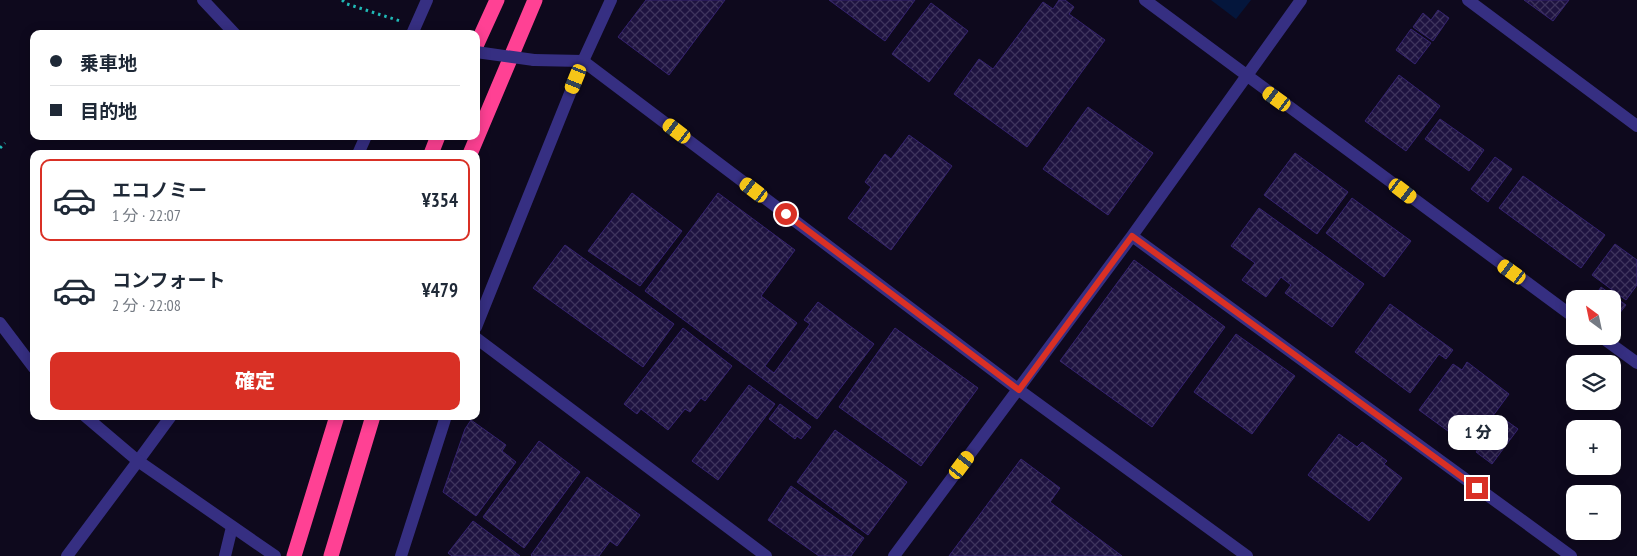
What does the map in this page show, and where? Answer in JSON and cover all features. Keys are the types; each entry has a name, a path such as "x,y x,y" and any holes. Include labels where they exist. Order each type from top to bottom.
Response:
{"highway":[{"path":"480,37 497,0"},
{"path":"480,130 534,0"},
{"path":"294,556 336,420"},
{"path":"331,556 372,420"}],"street":[{"path":"203,0 230,30"},
{"path":"414,30 427,0"},
{"path":"480,317 584,61 611,0"},
{"path":"1145,0 1566,311"},
{"path":"894,556 1019,390 1302,0"},
{"path":"1468,0 1637,126"},
{"path":"480,53 534,60 584,61 1019,390 1247,556"},
{"path":"1132,236 1571,556"},
{"path":"0,323 30,363"},
{"path":"480,341 766,556"},
{"path":"1612,345 1637,363"},
{"path":"90,420 138,461 275,556"},
{"path":"66,556 168,420"},
{"path":"401,556 445,420"},
{"path":"225,556 232,527"}],"path":[{"path":"342,0 347,4 414,30"},
{"path":"0,148 5,143"}],"water":[{"path":"1211,0 1251,0 1236,19"}],"building":[{"path":"646,0 725,0 669,75 618,37"},
{"path":"829,0 915,0 885,41"},
{"path":"1059,0 1065,0 1074,7 1069,14 1105,40 1027,147 954,94 979,59 993,69 1043,2 1053,9"},
{"path":"1524,0 1569,0 1553,21"},
{"path":"931,3 968,31 929,82 892,54"},
{"path":"1438,10 1449,18 1433,41 1413,27 1423,13 1431,20"},
{"path":"1411,29 1431,43 1415,64 1396,50"},
{"path":"1399,75 1440,106 1406,151 1365,121"},
{"path":"1088,107 1153,153 1108,215 1043,169"},
{"path":"1440,119 1484,150 1469,171 1425,139"},
{"path":"909,135 952,166 891,250 848,218 871,187 865,182 885,154 891,159"},
{"path":"1295,153 1348,192 1317,234 1264,195"},
{"path":"1495,157 1512,169 1488,202 1471,189"},
{"path":"1523,176 1605,235 1581,268 1499,208"},
{"path":"632,193 682,231 640,286 588,251"},
{"path":"718,193 795,250 761,296 797,323 765,366 774,373 810,324 804,320 818,302 874,344 817,419 645,291"},
{"path":"1352,198 1411,241 1384,277 1326,233"},
{"path":"1259,208 1364,284 1332,327 1285,293 1291,285 1281,277 1266,297 1242,280 1255,263 1231,246"},
{"path":"1615,244 1637,260 1637,285 1626,300 1621,296 1621,290 1612,290 1592,275"},
{"path":"565,245 674,324 643,367 533,288"},
{"path":"1134,260 1225,327 1152,427 1060,361"},
{"path":"1621,301 1626,305 1621,311"},
{"path":"1390,304 1453,350 1446,359 1439,354 1410,393 1355,352"},
{"path":"683,328 732,366 705,401 701,398 690,412 685,409 668,430 641,409 637,414 624,404"},
{"path":"895,328 978,388 921,466 839,407"},
{"path":"1236,334 1295,376 1252,434 1194,392"},
{"path":"1467,362 1509,394 1470,447 1419,410 1453,364 1462,370"},
{"path":"749,385 775,404 718,480 692,461"},
{"path":"780,404 811,427 801,439 797,436 795,439 769,419"},
{"path":"1501,417 1518,429 1492,464 1476,452"},
{"path":"471,420 506,445 502,451 516,462 476,516 443,492 465,429"},
{"path":"835,430 907,482 868,535 797,482"},
{"path":"1339,434 1357,447 1362,442 1387,461 1384,464 1402,478 1369,521 1308,475"},
{"path":"539,441 580,472 524,548 483,517"},
{"path":"1021,459 1060,488 1050,502 1122,556 949,556"},
{"path":"587,477 640,515 617,546 610,541 599,556 532,556 531,555"},
{"path":"791,486 864,538 851,556 819,556 768,520"},
{"path":"473,521 520,556 452,556 448,553"}],"route":[{"path":"786,214 1019,390 1132,236 1477,488"}]}
